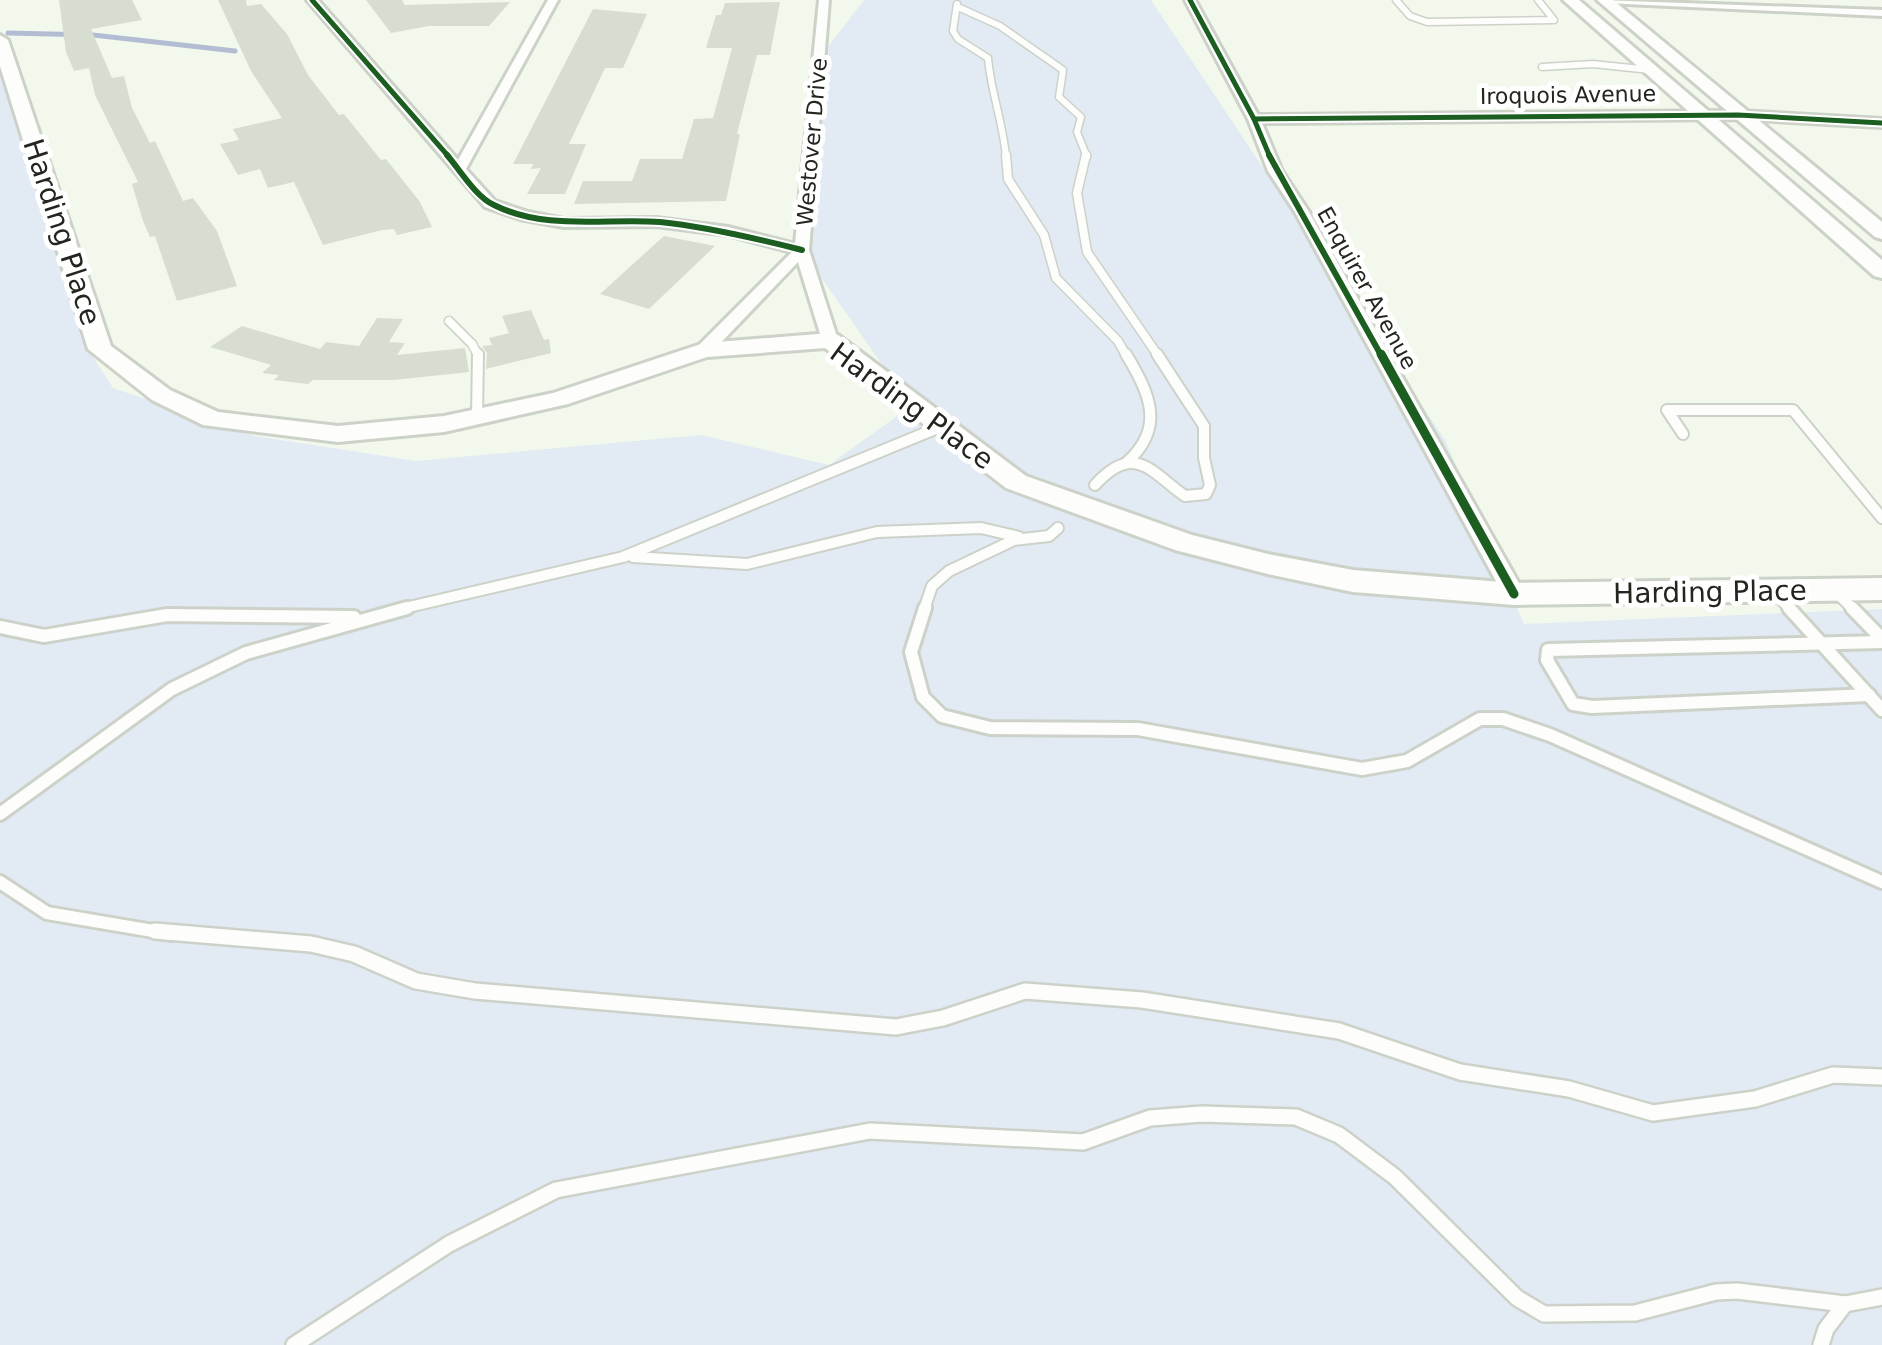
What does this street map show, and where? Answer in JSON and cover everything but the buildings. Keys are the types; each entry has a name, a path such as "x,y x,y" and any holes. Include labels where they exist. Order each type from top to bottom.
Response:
{"main road":[{"path":"1570,0 1604,0 1882,233"},
{"path":"1570,0 1882,272"},
{"name":"Harding Place","path":"0,40 100,349 161,395 212,419 338,434 477,417 559,399 704,350 830,340 1016,482 1185,543 1354,581 1514,594 1882,589"}],"street":[{"path":"312,0 490,204 564,223 656,222 728,232 802,250"},
{"path":"461,167 553,0"},
{"name":"Westover Drive","path":"824,0 802,250 830,340"},
{"name":"Enquirer Avenue","path":"1190,0 1254,120 1274,170 1302,212 1514,594"},
{"path":"1604,0 1882,13"},
{"name":"Iroquois Avenue","path":"1254,120 1738,115 1882,123"},
{"path":"704,350 802,250"}],"lane":[{"path":"1396,0 1410,16 1427,22 1554,20 1538,0"},
{"path":"1095,484 1142,449 1152,429 1144,385 1118,341 1054,273 1044,235 1006,176 1002,118 991,95 988,58 953,30 958,4 1003,28 1062,70 1059,97 1080,117 1077,132 1087,154 1077,190 1086,252 1198,413 1204,432 1210,491 1201,497 1187,497 1174,490 1151,466 1120,467"},
{"path":"1542,67 1594,64 1650,70"},
{"path":"449,320 479,348 482,361 477,417"},
{"path":"1684,434 1666,410 1794,410 1882,518"},
{"path":"0,814 172,689 246,653 368,617 624,557 940,427"},
{"path":"624,557 747,564 877,532 966,528 1028,538"},
{"path":"1058,528 1049,536 1008,542 949,572 932,586 912,642 913,667 928,704 951,720 990,728 1138,730 1362,770 1407,761 1480,719 1503,719 1550,735 1882,882"},
{"path":"1835,590 1882,640"},
{"path":"1774,592 1882,710"},
{"path":"0,627 22,636 57,638 172,615 368,617"},
{"path":"1869,695 1592,707 1573,704 1547,660 1548,650 1882,640"},
{"path":"0,882 47,913 63,917 178,936 311,944 354,954 416,982 475,991 896,1027 943,1018 1005,994 1025,991 1142,1000 1340,1031 1446,1069 1569,1089 1653,1113 1755,1099 1833,1075 1882,1078"},
{"path":"294,1345 449,1244 556,1190 870,1131 1083,1142 1150,1118 1202,1114 1296,1117 1339,1136 1395,1177 1518,1298 1544,1314 1635,1313 1716,1292 1845,1304 1882,1297"},
{"path":"1821,1345 1826,1329 1845,1304"}],"shaded area":[{"path":"864,0 1151,0 1445,440 1524,624 1882,609 1882,1345 0,1345 0,61 81,338 113,388 255,436 416,461 701,435 829,465 911,406 802,250 818,60"}],"waterway":[{"path":"8,33 93,35 235,51"}],"cycle path":[{"path":"312,0 490,204 564,223 656,222 728,231 802,250"},
{"path":"1190,0 1254,119 1275,171 1302,212 1514,594"},
{"path":"1254,119 1738,115 1882,123"}]}
